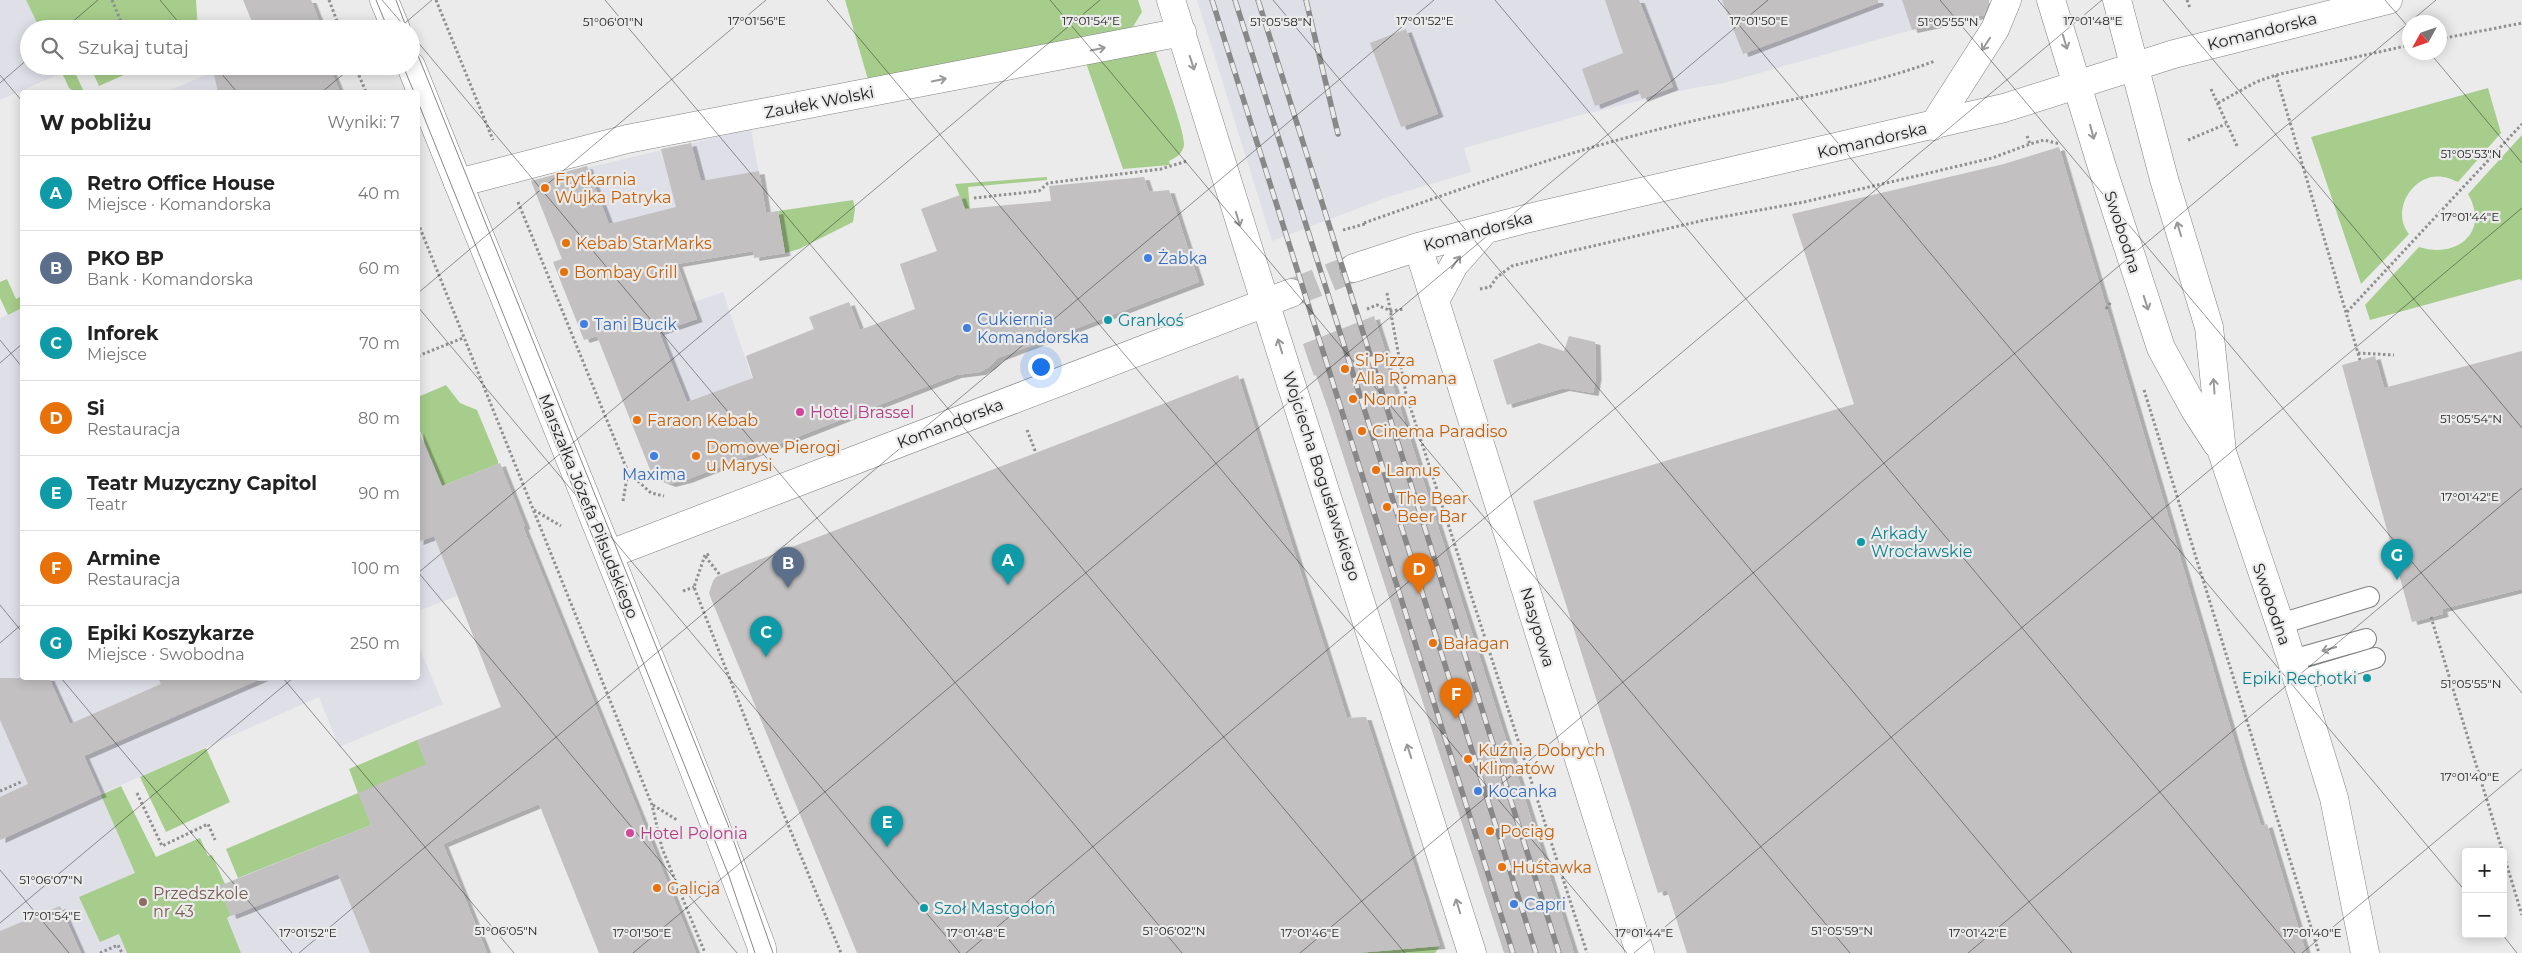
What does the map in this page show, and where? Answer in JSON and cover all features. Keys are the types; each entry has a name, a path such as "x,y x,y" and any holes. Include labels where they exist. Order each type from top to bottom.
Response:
{"street":[{"path":"384,0 392,20"},
{"name":"Wojciecha Bogusławskiego","path":"1171,0 1472,953"},
{"path":"1933,126 1995,29 2007,0"},
{"name":"Swobodna","path":"2051,0 2160,348 2195,410 2222,452"},
{"name":"Swobodna","path":"2117,0 2164,180 2208,327 2222,452 2280,624 2334,798 2365,953"},
{"name":"Komandorska","path":"1354,268 1418,247 1600,201 1933,126 2004,108 2134,66 2220,41 2381,1"},
{"name":"Zaułek Wolski","path":"458,183 627,139 1182,32"},
{"name":"Marszałka Józefa Piłsudskiego","path":"415,75 610,554 763,951"},
{"path":"1435,301 1454,265 1485,230"},
{"name":"Nasypowa","path":"1418,247 1640,953"},
{"name":"Komandorska","path":"610,554 1291,293"},
{"name":"Swobodna","path":"2356,902 2384,953"}],"lane":[{"path":"2280,624 2369,597"},
{"path":"2295,671 2366,639"},
{"path":"2295,671 2375,658"}],"path":[{"path":"112,0 120,20"},
{"path":"329,0 337,20"},
{"path":"436,0 494,142"},
{"path":"2187,0 2190,8"},
{"path":"2447,38 2522,24"},
{"path":"2218,103 2256,82 2276,75 2402,47"},
{"path":"1343,230 1520,169 1639,134 1894,76 1942,58"},
{"path":"359,75 365,90"},
{"path":"2276,75 2360,360"},
{"path":"2211,89 2238,148"},
{"path":"2185,141 2226,124"},
{"path":"2347,312 2522,124"},
{"path":"2027,135 2030,144"},
{"path":"1477,289 1490,287 1497,277 1512,266 1558,254 1691,222 1804,202 1992,158 2044,140 2062,145"},
{"path":"974,198 1039,191 1048,183 1160,169 1196,158"},
{"path":"515,193 628,472 651,493 666,497 673,495"},
{"path":"1364,223 1366,228"},
{"path":"420,228 652,805 662,848 704,953"},
{"path":"1387,293 1406,394 1587,953"},
{"path":"2114,297 2117,305"},
{"path":"1367,310 1377,305 1391,311 1407,308"},
{"path":"420,355 463,338"},
{"path":"2358,353 2394,355"},
{"path":"2143,386 2319,953"},
{"path":"1027,429 1036,452"},
{"path":"702,549 705,556 720,575"},
{"path":"705,556 697,572 694,588 763,764 842,953"},
{"path":"683,591 694,588"},
{"path":"2431,617 2522,915"},
{"path":"0,792 23,781"},
{"path":"136,793 162,846 208,824 216,840"},
{"path":"100,953 118,945 122,953"}],"shaded area":[{"path":"0,0 26,0 36,20 20,20 20,75 57,75 0,100"},
{"path":"1197,0 1969,0 1960,20 1912,30 1724,83 1688,89 1581,115 1464,148 1471,172 1391,196 1272,241"},
{"path":"205,75 333,75 339,90 171,90"},
{"path":"751,129 766,213 616,244 562,259 531,181"},
{"path":"723,292 775,446 679,483 670,484 656,478 653,471 651,472 597,336"},
{"path":"20,309 20,680 420,680 420,649 443,704 339,747 319,697 101,794 135,873 212,889 356,830 406,953 0,953 0,318"},
{"path":"420,431 442,486 502,467 525,526 444,562 457,596 420,610"}],"green space":[{"path":"26,0 196,0 197,20 36,20"},
{"path":"845,0 1138,0 1142,12 1131,30 869,83"},
{"path":"1155,50 1181,127 1184,145 1179,155 1169,161 1170,165 1123,169 1086,63"},
{"path":"63,75 76,75 83,90 72,90 69,88"},
{"path":"94,75 124,75 99,86"},
{"path":"2488,88 2501,133 2458,182 2445,177 2432,177 2414,187 2403,205 2404,225 2409,234 2361,284 2311,137"},
{"path":"2522,135 2522,281 2520,279 2370,320 2365,305 2419,247 2433,250 2446,249 2457,246 2466,239 2472,231 2475,220 2474,208 2468,194"},
{"path":"1047,177 1047,180 968,187 970,209 965,209 955,184"},
{"path":"853,200 855,209 853,222 799,249 785,253 778,211"},
{"path":"7,279 16,299 20,297 20,309 8,315 0,298 0,282"},
{"path":"446,385 460,403 477,410 498,464 442,486 420,431 420,396"},
{"path":"417,740 439,796 359,793 371,825 238,878 226,849 358,793 349,769"},
{"path":"206,748 230,802 166,832 140,777"},
{"name":"Przedszkole nr 43","path":"121,786 156,857 200,838 208,856 212,855 225,884 219,887 231,915 227,918 241,953 127,953 119,934 100,942 79,897 135,873 101,795"},
{"path":"1440,946 1435,953 1357,953"}],"building":[{"path":"243,0 311,0 319,20 251,20"},
{"path":"1605,0 1639,0 1673,87 1642,99 1638,89 1595,106 1582,69 1623,53"},
{"path":"1722,0 1878,0 1878,3 1743,54"},
{"path":"1902,0 1989,0 1989,2 1984,15 1912,30"},
{"path":"1406,29 1438,114 1401,127 1370,43"},
{"path":"214,75 333,75 339,90 218,90"},
{"path":"691,143 701,181 759,171 766,213 778,211 785,253 754,258 753,251 677,264 697,319 659,332 687,402 753,378 746,356 814,329 809,317 849,302 860,330 915,309 900,264 937,251 921,209 960,195 965,209 1051,201 1049,186 1144,177 1149,192 1169,190 1199,282 998,358 980,372 956,375 686,480 670,484 653,477 597,336 584,340 553,262 562,259 531,181 587,166 609,224 676,207 661,149"},
{"name":"Arkady Wrocławskie","path":"2059,147 2243,770 2261,826 2267,824 2306,953 1687,953 1667,890 1658,893 1533,501 1854,404 1792,214 2004,164"},
{"path":"1374,316 1385,350 1382,351 1574,953 1504,953 1328,409 1303,344"},
{"path":"1569,336 1595,342 1596,377 1593,393 1564,388 1507,405 1493,360 1539,343 1564,351"},
{"path":"2522,351 2522,589 2442,609 2443,614 2412,622 2342,365 2375,356 2384,388"},
{"path":"1238,375 1347,718 1366,717 1440,946 1357,953 857,953 712,601 709,593 713,581 716,577 735,569"},
{"path":"420,435 442,486 500,463 525,526 523,527 696,953 599,953 539,804 443,844 487,953 370,953 338,874 231,916 219,886 371,825 358,793 426,764 417,740 501,707 434,536 420,541"},
{"path":"0,678 50,680 70,724 161,684 159,680 258,680 84,756 101,794 0,840 0,797 28,784 0,720"},
{"path":"60,906 81,953 0,953 0,931"}],"tunnel":[{"path":"1291,293 1354,268"}],"tram line":[{"path":"376,0 384,20"},
{"path":"396,0 404,20"},
{"path":"420,60 728,825 773,953"},
{"path":"407,75 413,90"},
{"path":"420,107 729,876 755,953"}],"railway":[{"path":"1212,0 1513,953"},
{"path":"1235,0 1536,953"},
{"path":"1258,0 1559,953"},
{"path":"1306,0 1338,134"}],"place":[{"name":"Frytkarnia Wujka Patryka","path":"545,188"},
{"name":"Kebab StarMarks","path":"566,243"},
{"name":"Żabka","path":"1148,258"},
{"name":"Bombay Grill","path":"564,272"},
{"name":"Grankoś","path":"1108,320"},
{"name":"Tani Bucik","path":"584,324"},
{"name":"Cukiernia Komandorska","path":"967,328"},
{"name":"Si Pizza Alla Romana","path":"1345,369"},
{"name":"Nonna","path":"1353,399"},
{"name":"Hotel Brassel","path":"800,412"},
{"name":"Faraon Kebab","path":"637,420"},
{"name":"Cinema Paradiso","path":"1362,431"},
{"name":"Maxima","path":"654,456"},
{"name":"Domowe Pierogi u Marysi","path":"696,456"},
{"name":"Lamus","path":"1376,470"},
{"name":"The Bear Beer Bar","path":"1387,507"},
{"name":"Arkady Wrocławskie","path":"1861,542"},
{"name":"Epiki Koszykarze","path":"2397,580"},
{"name":"Retro Office House","path":"1008,585"},
{"name":"PKO BP","path":"788,588"},
{"name":"Si","path":"1419,594"},
{"name":"Bałagan","path":"1433,643"},
{"name":"Inforek","path":"766,657"},
{"name":"Epiki Rechotki","path":"2367,678"},
{"name":"Armine","path":"1456,719"},
{"name":"Kuźnia Dobrych Klimatów","path":"1468,759"},
{"name":"Kocanka","path":"1478,791"},
{"name":"Pociąg","path":"1490,831"},
{"name":"Hotel Polonia","path":"630,833"},
{"name":"Teatr Muzyczny Capitol","path":"887,847"},
{"name":"Huśtawka","path":"1502,867"},
{"name":"Galicja","path":"657,888"},
{"name":"Przedszkole nr 43","path":"143,902"},
{"name":"Capri","path":"1514,904"},
{"name":"Szoł Mastgołoń","path":"924,908"}]}
